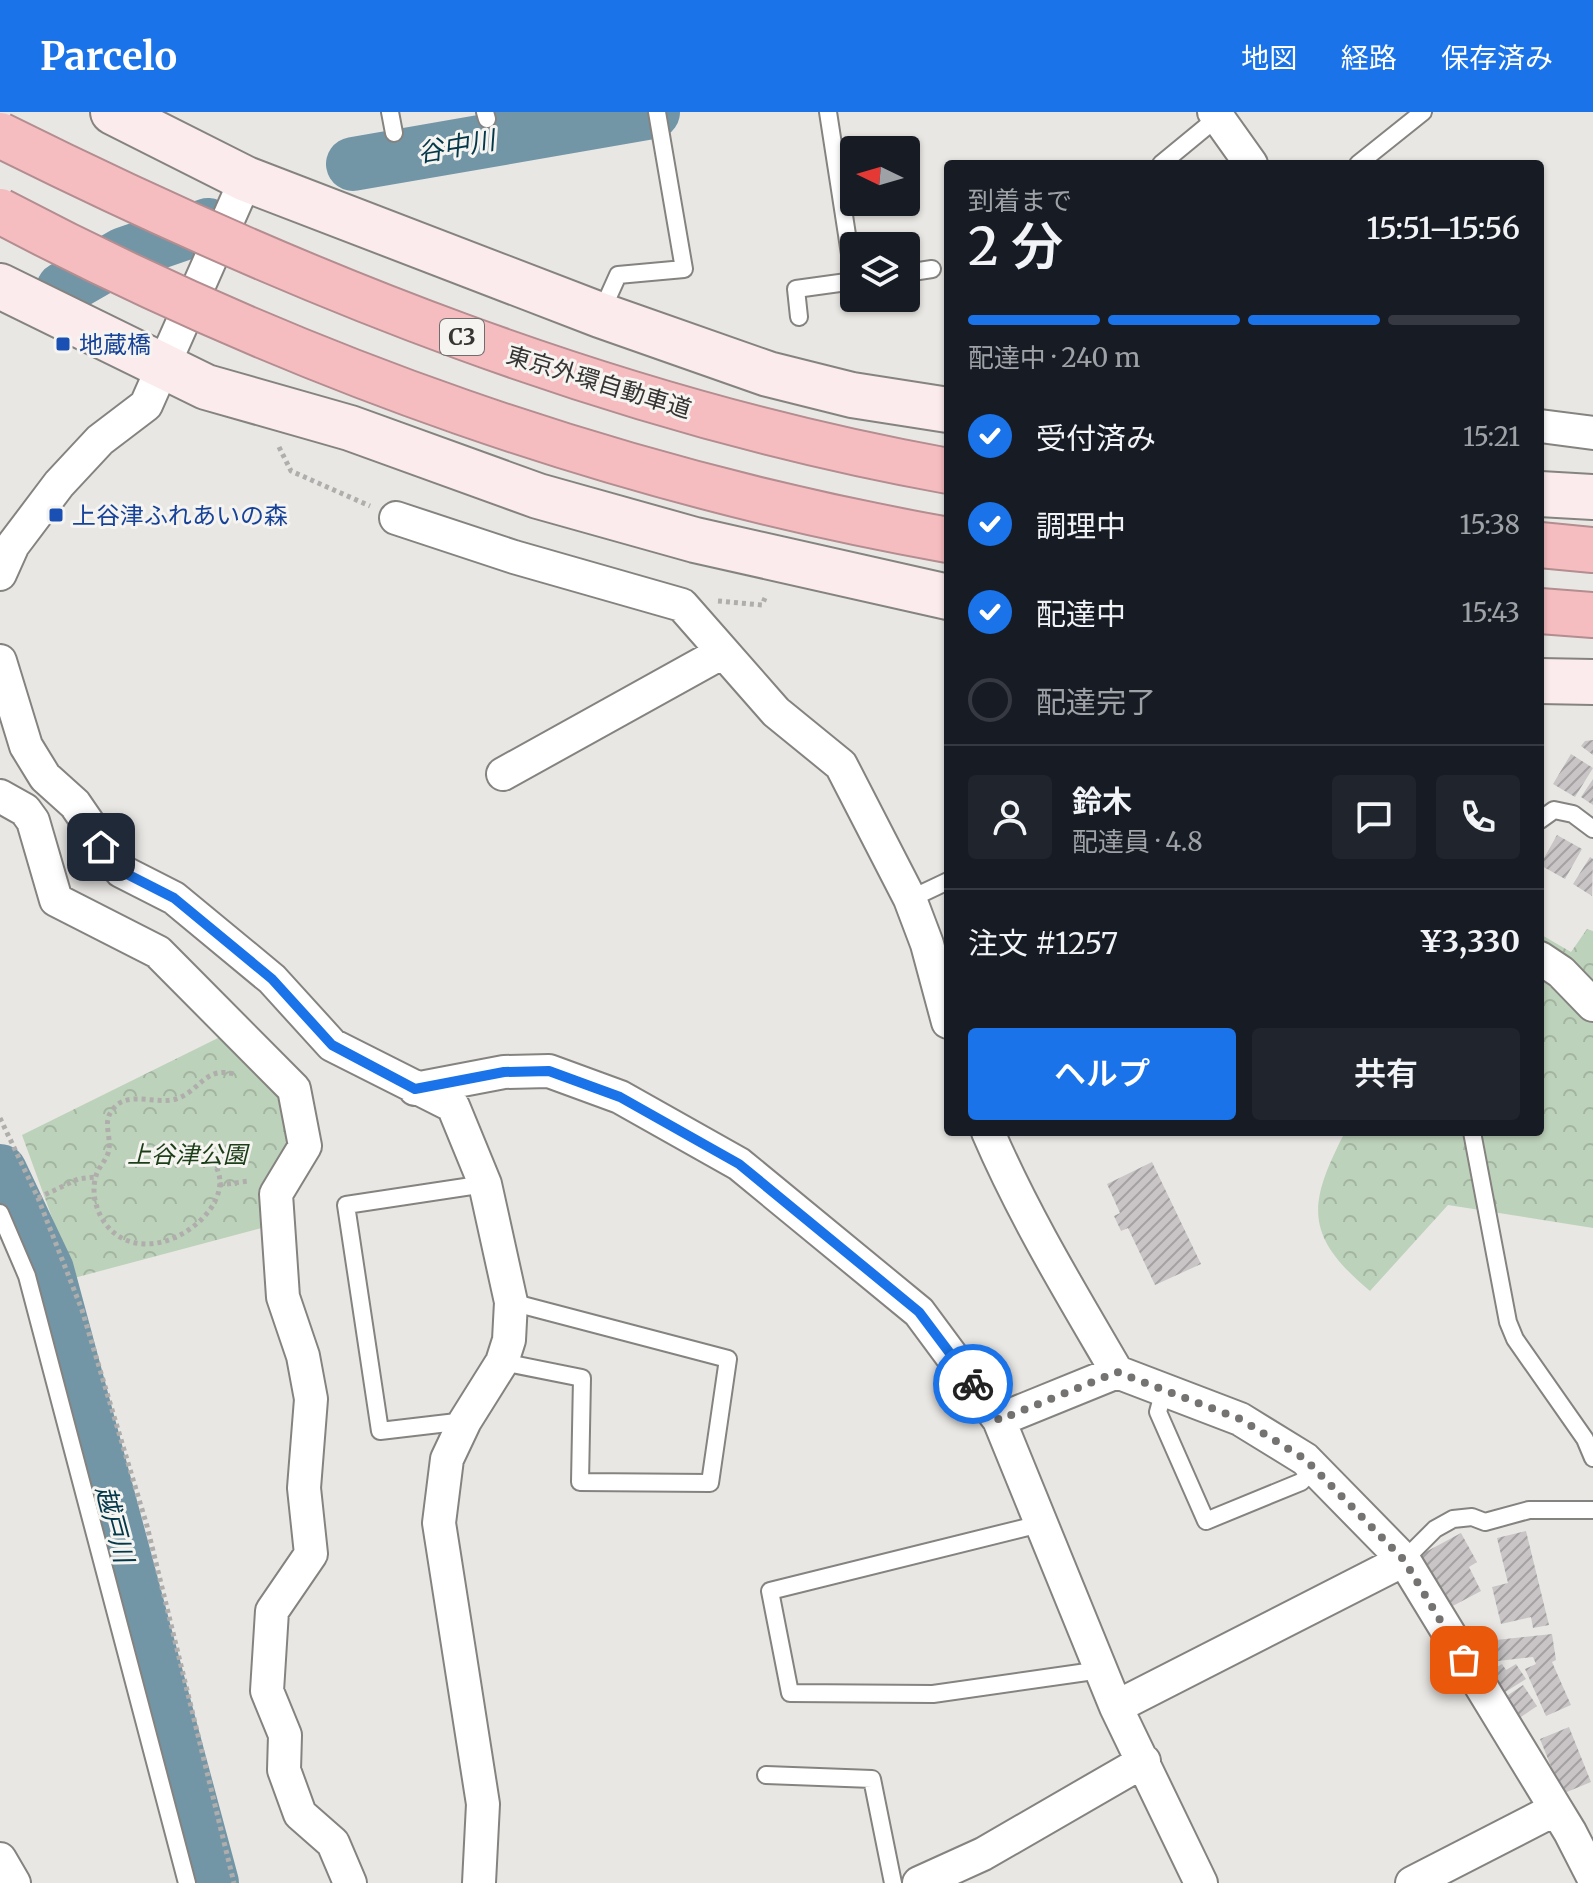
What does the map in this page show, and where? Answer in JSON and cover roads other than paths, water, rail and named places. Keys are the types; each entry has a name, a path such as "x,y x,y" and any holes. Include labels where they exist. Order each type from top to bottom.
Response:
{"highway":[{"name":"東京外環自動車道","path":"0,132 233,247 494,349 624,392 754,429 944,470"},
{"path":"0,211 73,250 216,315 475,416 601,458 738,497 944,539"},
{"path":"1544,545 1593,550"},
{"path":"1544,611 1593,615"}],"street":[{"path":"0,132 9,112"},
{"path":"113,112 246,179 600,315 768,374 852,395 944,409"},
{"path":"1216,115 1248,160"},
{"path":"0,574 13,545 59,484 100,440 146,405 160,367 246,179"},
{"path":"0,286 206,387 350,428 538,496 695,540 944,596"},
{"path":"1544,427 1593,433"},
{"path":"1544,494 1593,497"},
{"path":"396,518 420,523 514,557 682,605 776,712 841,765 910,899 927,944 944,1007"},
{"path":"503,774 723,652"},
{"path":"0,661 26,746 45,777 75,804 121,871 174,898 211,928 272,979 332,1045 453,1106 485,1184 511,1302 509,1340 502,1362 465,1421 447,1459 439,1523 483,1804 479,1883"},
{"path":"1544,681 1593,682"},
{"path":"0,796 25,810 33,821 56,900 158,952 294,1089 305,1146 276,1194 283,1297 303,1356 311,1399 304,1488 311,1554 272,1611 267,1691 285,1735 284,1770 300,1814 333,1843 350,1883"},
{"path":"1544,961 1561,972 1593,1005"},
{"path":"415,1089 504,1072 549,1071 620,1097 739,1164 919,1312 999,1420 1116,1707 1201,1883"},
{"path":"999,1136 1046,1252 1117,1372 1240,1419 1314,1469 1404,1560 1572,1825 1593,1877"},
{"path":"999,1420 1117,1372"},
{"path":"1116,1707 1404,1560"},
{"path":"919,1883 983,1854 1144,1761"},
{"path":"1412,1883 1572,1825"},
{"path":"0,1859 14,1883"}],"lane":[{"path":"390,112 394,133"},
{"path":"828,112 847,232"},
{"path":"1363,160 1423,112"},
{"path":"1165,160 1216,115"},
{"path":"600,315 618,275 684,269 658,119"},
{"path":"920,271 932,269"},
{"path":"799,317 796,289 840,282"},
{"path":"1544,817 1554,810 1573,814 1593,829"},
{"path":"910,899 944,883"},
{"path":"1473,1136 1508,1322 1515,1339 1585,1439 1593,1458"},
{"path":"465,1421 380,1431 346,1205 485,1184"},
{"path":"0,1213 27,1276 187,1883"},
{"path":"502,1362 582,1378 580,1482 710,1483 728,1359 511,1302"},
{"path":"1164,1390 1158,1412 1206,1521 1301,1482 1314,1469"},
{"path":"1404,1560 1435,1529 1453,1519 1472,1517 1485,1522 1529,1510 1593,1510"},
{"path":"1040,1524 770,1591 790,1693 933,1694 1101,1670"},
{"path":"766,1775 872,1779 893,1883"}],"waterway":[{"name":"谷中川","path":"353,164 653,112"},
{"name":"谷中川","path":"63,289 124,254 208,225"},
{"name":"越戸川","path":"0,1171 47,1270 212,1883"}],"place":[{"name":"地蔵橋","path":"63,344"},
{"name":"上谷津ふれあいの森","path":"56,515"}],"park label":[{"name":"上谷津公園","path":"187,1154"}]}
